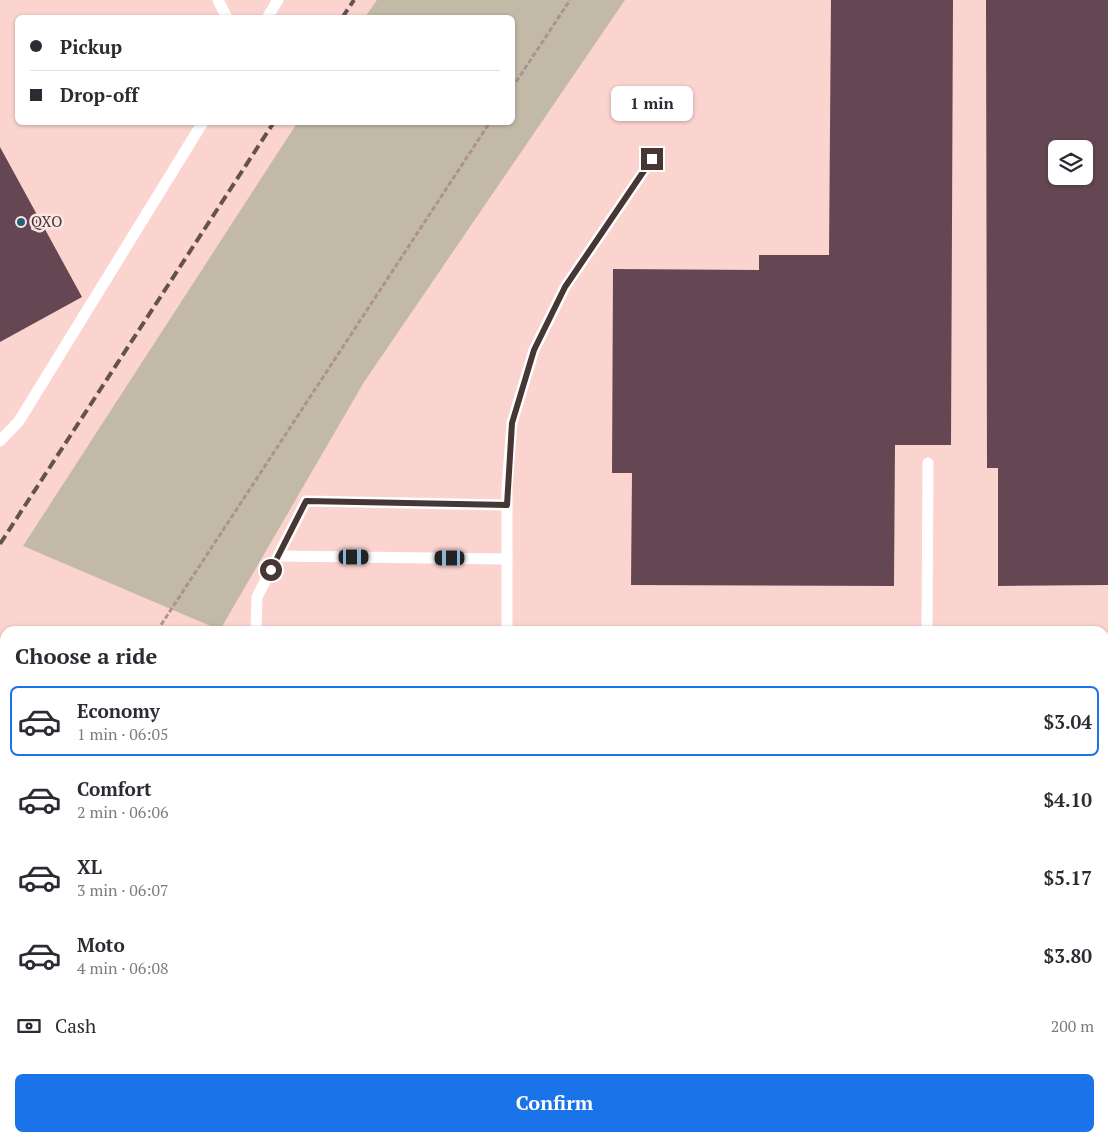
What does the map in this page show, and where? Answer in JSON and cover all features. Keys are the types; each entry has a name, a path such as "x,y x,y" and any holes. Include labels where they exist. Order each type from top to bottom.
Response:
{"lane":[{"path":"218,0 225,15"},
{"path":"270,15 278,0"},
{"path":"0,440 18,421 201,125"},
{"path":"507,626 507,505 512,423 534,350 565,287 652,159"},
{"path":"927,626 928,463"},
{"path":"256,626 257,597 306,501 507,505"},
{"path":"278,556 507,558"}],"path":[{"path":"515,83 568,1"},
{"path":"161,626 488,125"}],"shaded area":[{"path":"377,0 625,0 364,382 222,626 211,626 23,546 296,125 515,125 515,15 366,15"}],"building":[{"path":"831,0 953,0 951,445 895,445 894,586 631,585 632,473 612,473 613,269 759,270 759,255 829,255"},
{"path":"986,0 1108,0 1108,585 998,586 998,468 987,468"},
{"name":"QXO","path":"0,147 82,297 0,342"}],"railway":[{"path":"344,15 354,0"},
{"path":"0,544 272,125"}],"place":[{"name":"QXO","path":"21,222"}],"route":[{"path":"271,570 306,501 507,505 512,423 534,350 565,287 652,159"}]}
